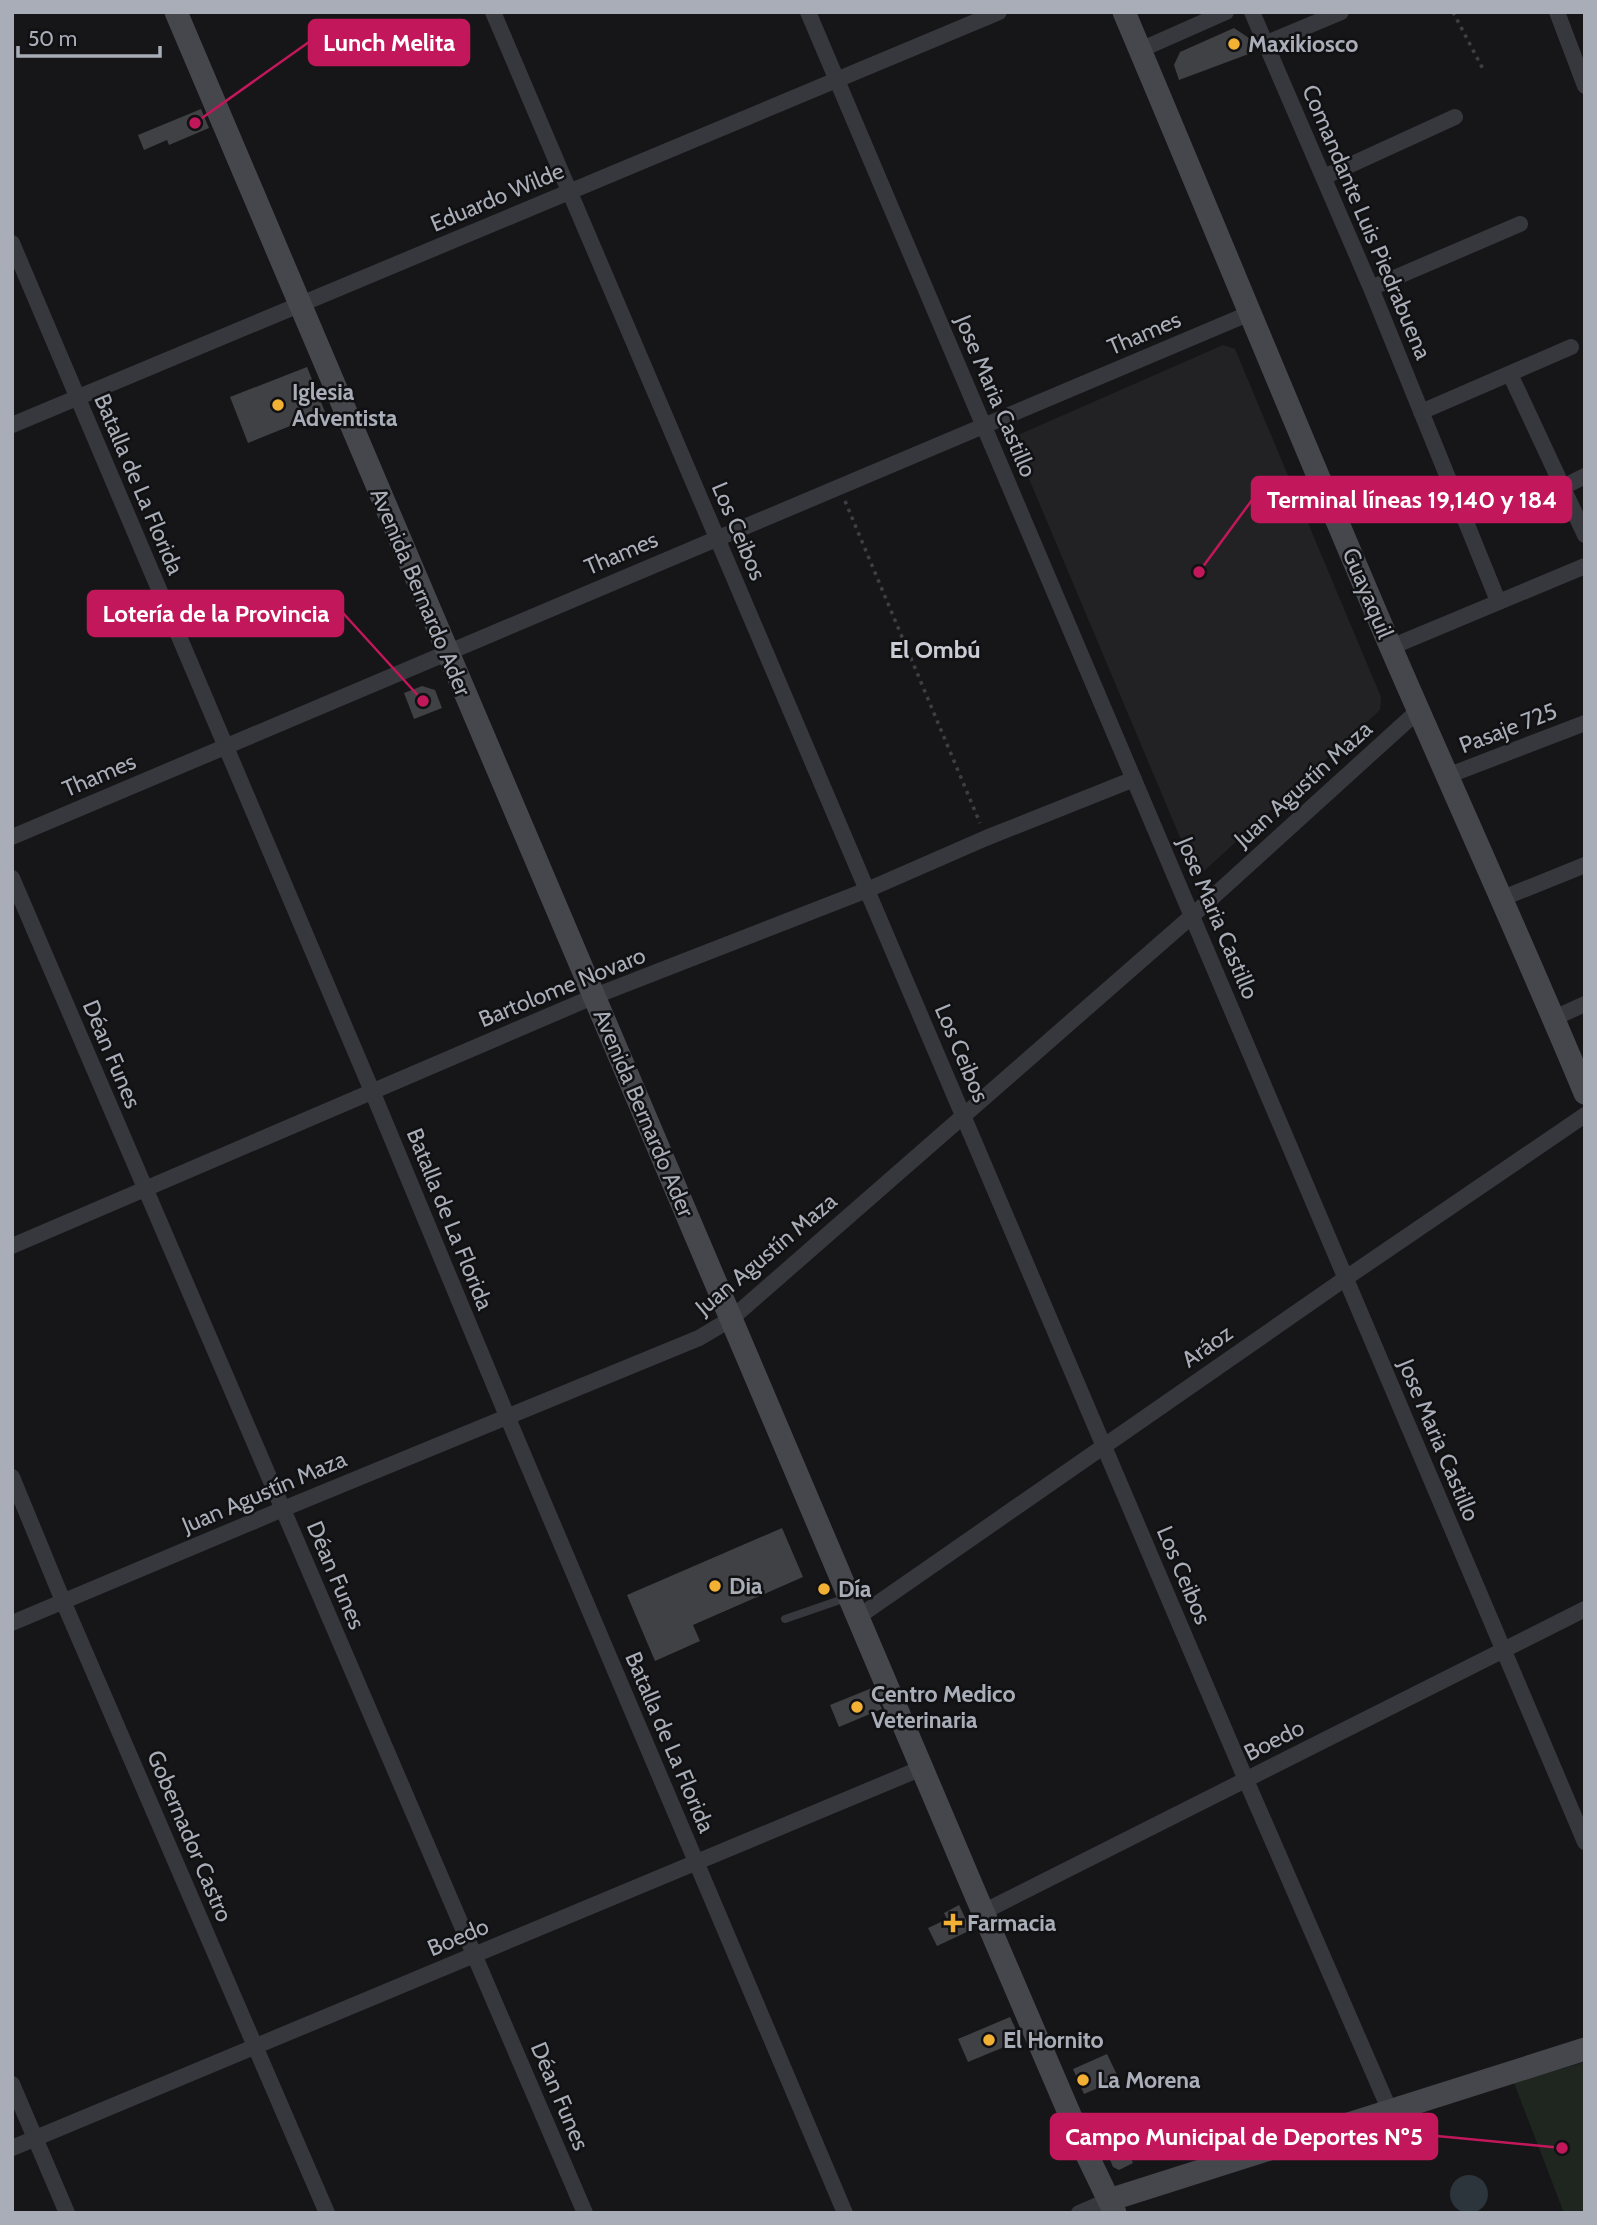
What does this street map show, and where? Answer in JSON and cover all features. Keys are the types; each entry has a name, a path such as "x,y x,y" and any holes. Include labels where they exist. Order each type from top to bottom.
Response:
{"main road":[{"name":"Avenida Bernardo Ader","path":"176,12 983,1912 1088,2157 1112,2206"},
{"name":"Guayaquil","path":"1124,12 1248,314 1447,776 1503,898 1585,1093"},
{"path":"1112,2206 1390,2111 1585,2049"}],"street":[{"name":"Los Ceibos","path":"493,12 1246,1780 1390,2111"},
{"name":"Jose Maria Castillo","path":"808,12 1585,1842"},
{"name":"Eduardo Wilde","path":"12,425 999,12"},
{"path":"1140,50 1226,12"},
{"name":"Comandante Luis Piedrabuena","path":"1252,12 1371,288 1498,601"},
{"path":"1267,43 1341,12"},
{"path":"1557,12 1585,86"},
{"path":"1324,177 1455,117"},
{"path":"1371,288 1520,224"},
{"name":"Batalla de La Florida","path":"12,243 845,2213"},
{"name":"Thames","path":"12,837 1248,314"},
{"path":"1421,412 1571,347"},
{"path":"1510,374 1585,535"},
{"path":"1563,487 1585,476"},
{"path":"1391,646 1585,566"},
{"name":"Juan Agustín Maza","path":"12,1623 699,1338 731,1319 1193,915 1419,710"},
{"name":"Pasaje 725","path":"1447,776 1585,723"},
{"name":"Bartolome Novaro","path":"12,1246 595,996 867,890 986,838 1134,779"},
{"path":"1503,898 1585,865"},
{"name":"Déan Funes","path":"12,878 585,2213"},
{"path":"1553,1018 1585,1004"},
{"name":"Aráoz","path":"853,1607 1104,1446 1585,1115"},
{"name":"Gobernador Castro","path":"12,1477 327,2213"},
{"name":"Boedo","path":"983,1912 1585,1609"},
{"name":"Boedo","path":"12,2148 922,1768"},
{"path":"12,2084 67,2213"},
{"path":"1079,2213 1112,2206"}],"lane":[{"path":"785,1619 853,1607"}],"path":[{"path":"1453,12 1484,71"},
{"path":"839,486 986,838"}],"shaded area":[{"path":"1223,345 1235,349 1381,697 1380,710 1203,872 1193,868 1016,448 1018,435"},
{"path":"1585,2062 1585,2213 1564,2213 1514,2083"},
{"path":"1469,2175 1483,2180 1488,2194 1483,2208 1469,2213 1455,2208 1450,2194 1455,2180"}],"building":[{"path":"1234,28 1249,38 1254,52 1179,80 1174,65 1180,52"},
{"path":"201,109 209,128 169,145 167,140 144,150 138,135"},
{"name":"Iglesia Adventista","path":"307,367 325,412 248,443 230,397"},
{"path":"422,686 435,690 442,708 414,719 404,693"},
{"name":"Dia","path":"782,1528 803,1577 693,1625 700,1641 655,1661 627,1595"},
{"name":"Centro Medico Veterinaria","path":"872,1688 882,1709 839,1727 830,1705"},
{"name":"Farmacia","path":"959,1905 971,1930 937,1946 928,1928 947,1919 944,1913"},
{"name":"El Hornito","path":"1010,2017 1021,2040 968,2062 958,2039"},
{"path":"1107,2054 1119,2079 1084,2094 1073,2069"},
{"path":"1125,2145 1133,2163 1119,2170 1113,2167 1107,2152"}],"place":[{"name":"Maxikiosco","path":"1234,44"},
{"name":"Lunch Melita","path":"195,123"},
{"name":"Iglesia Adventista","path":"278,405"},
{"name":"Terminal líneas 19,140 y 184","path":"1199,572"},
{"name":"Lotería de la Provincia","path":"423,701"},
{"name":"Dia","path":"715,1586"},
{"name":"Día","path":"824,1589"},
{"name":"Centro Medico Veterinaria","path":"857,1707"},
{"name":"Farmacia","path":"953,1923"},
{"name":"El Hornito","path":"989,2040"},
{"name":"La Morena","path":"1083,2080"},
{"name":"Campo Municipal de Deportes Nº5","path":"1562,2148"}],"district":[{"name":"El Ombú","path":"935,650"}]}
